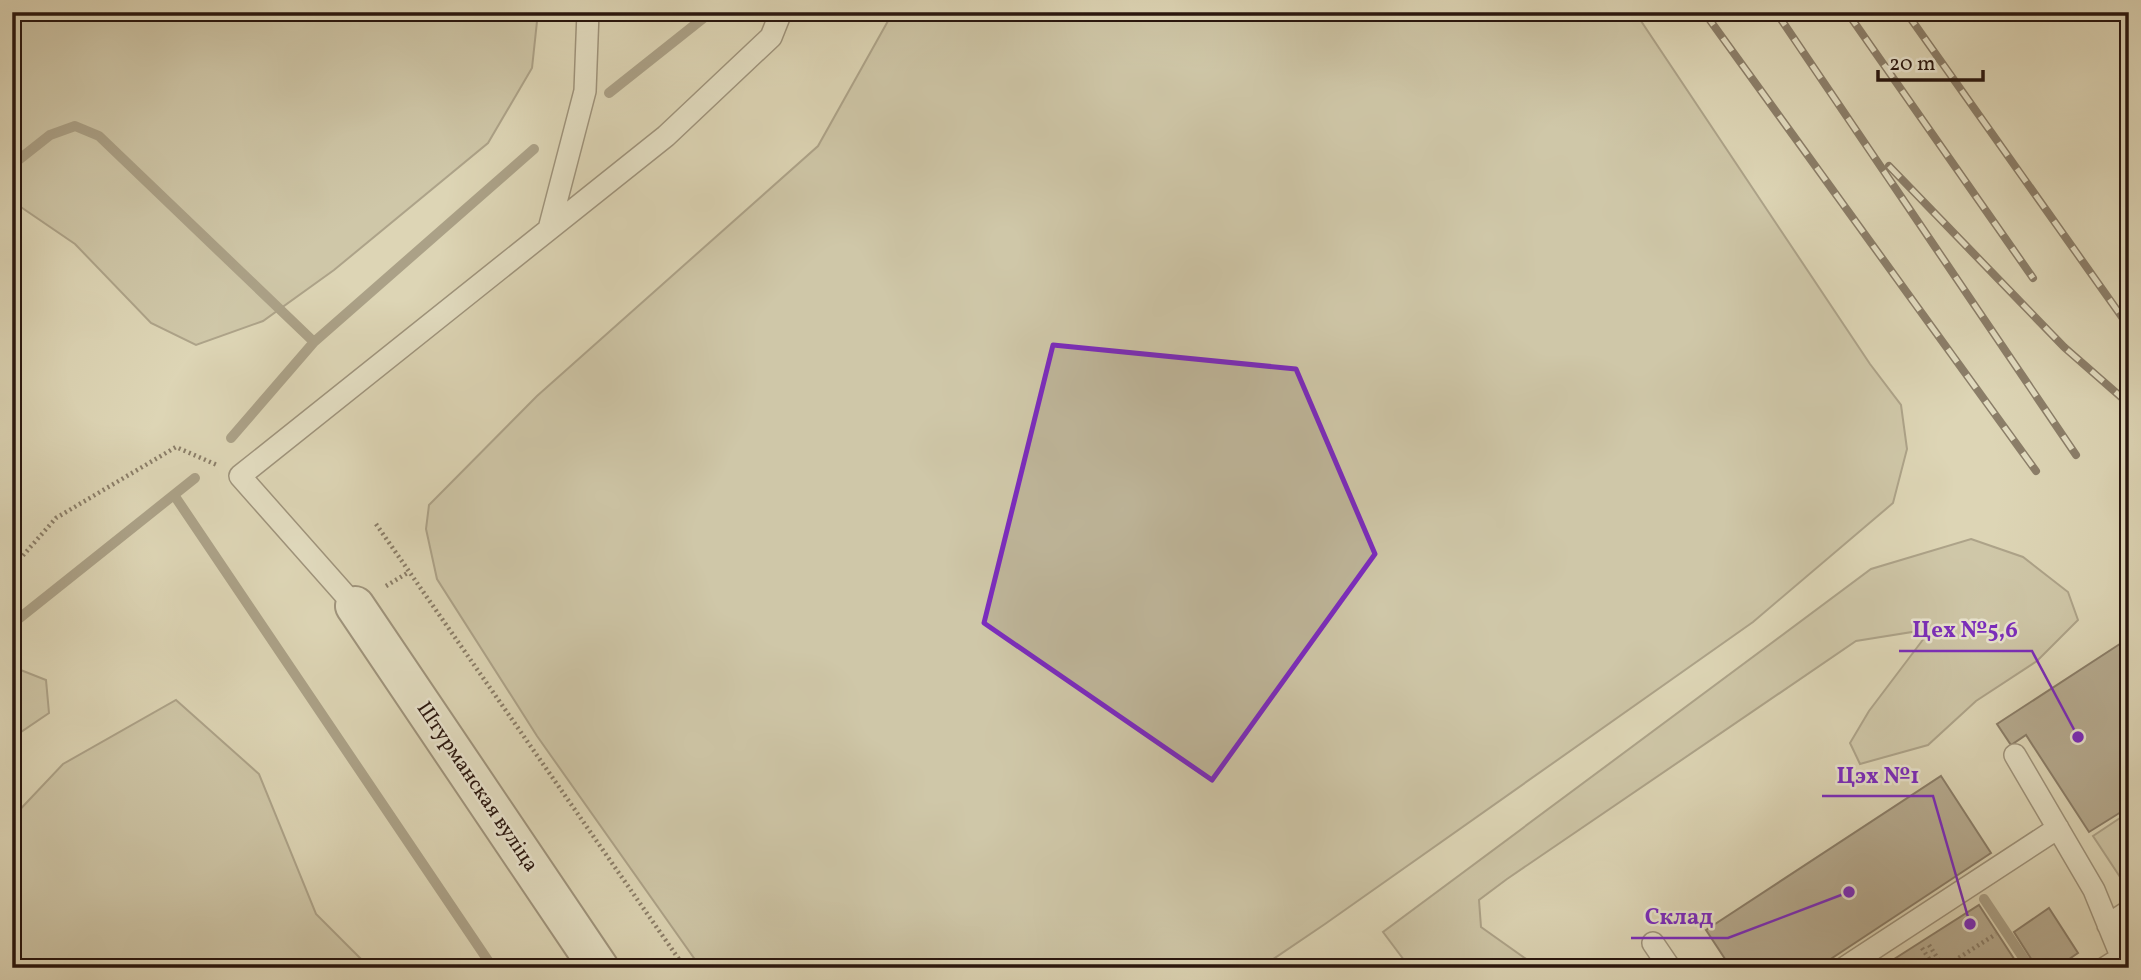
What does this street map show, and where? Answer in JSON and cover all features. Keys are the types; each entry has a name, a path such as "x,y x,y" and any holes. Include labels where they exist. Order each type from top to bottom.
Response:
{"street":[{"name":"Штурманская вуліца","path":"355,606 599,968"}],"lane":[{"path":"549,229 585,91 589,12"},
{"path":"355,606 240,476 666,136 771,37 781,12"},
{"path":"2015,755 2094,890 2120,961"},
{"path":"1844,968 2058,828"},
{"path":"2108,925 2129,911"},
{"path":"1653,943 1670,968"}],"path":[{"path":"12,568 56,518 176,446 240,476"},
{"path":"376,524 685,968"},
{"path":"1952,968 1949,964 1996,934"},
{"path":"1927,942 1944,968"},
{"path":"1919,943 1936,968"}],"highlighted area":[{"path":"1053,345 1296,369 1375,554 1212,780 984,623"}],"shaded area":[{"path":"12,12 538,12 532,68 488,143 334,270 263,321 196,345 151,323 75,244 12,201"},
{"path":"893,12 1635,12 1870,364 1901,405 1907,449 1893,503 1753,622 1260,968 701,968 537,736 437,579 426,529 429,505 537,396 818,146"},
{"path":"1971,539 2023,557 2068,592 2078,620 2037,661 1976,701 1928,745 1860,764 1850,743 1869,711 1931,629 1856,641 1479,900 1481,927 1526,959 1523,968 1410,968 1383,932 1871,569"},
{"path":"13,667 46,680 49,713 12,738"},
{"path":"176,700 259,774 316,914 370,968 22,968 12,954 12,818 63,764"},
{"path":"2129,812 2129,876 2122,880 2093,836"}],"building":[{"path":"2129,638 2129,807 2089,832 2026,735 2011,745 1997,724"},
{"path":"1941,776 1991,853 1817,968 1731,968 1706,930"},
{"path":"1979,905 2020,968 1895,968 1891,961"},
{"path":"1979,905 2020,968 1895,968 1891,961"},
{"path":"2049,908 2078,953 2056,968 2037,968 2014,932"}],"waterway":[{"path":"609,93 711,12"},
{"path":"12,165 50,135 75,126 99,136 314,342"},
{"path":"231,438 314,342 534,149"},
{"path":"12,624 195,478"},
{"path":"174,495 491,965"},
{"path":"1984,899 2030,968"}],"railway":[{"path":"1704,12 2036,471"},
{"path":"1776,12 2076,455"},
{"path":"1847,12 2033,278"},
{"path":"1906,12 2129,327"},
{"path":"1889,166 2064,347 2129,404"}],"place":[{"name":"Цех №5,6","path":"2078,737"},
{"name":"Склад","path":"1849,892"},
{"name":"Цэх №1","path":"1970,924"}]}
